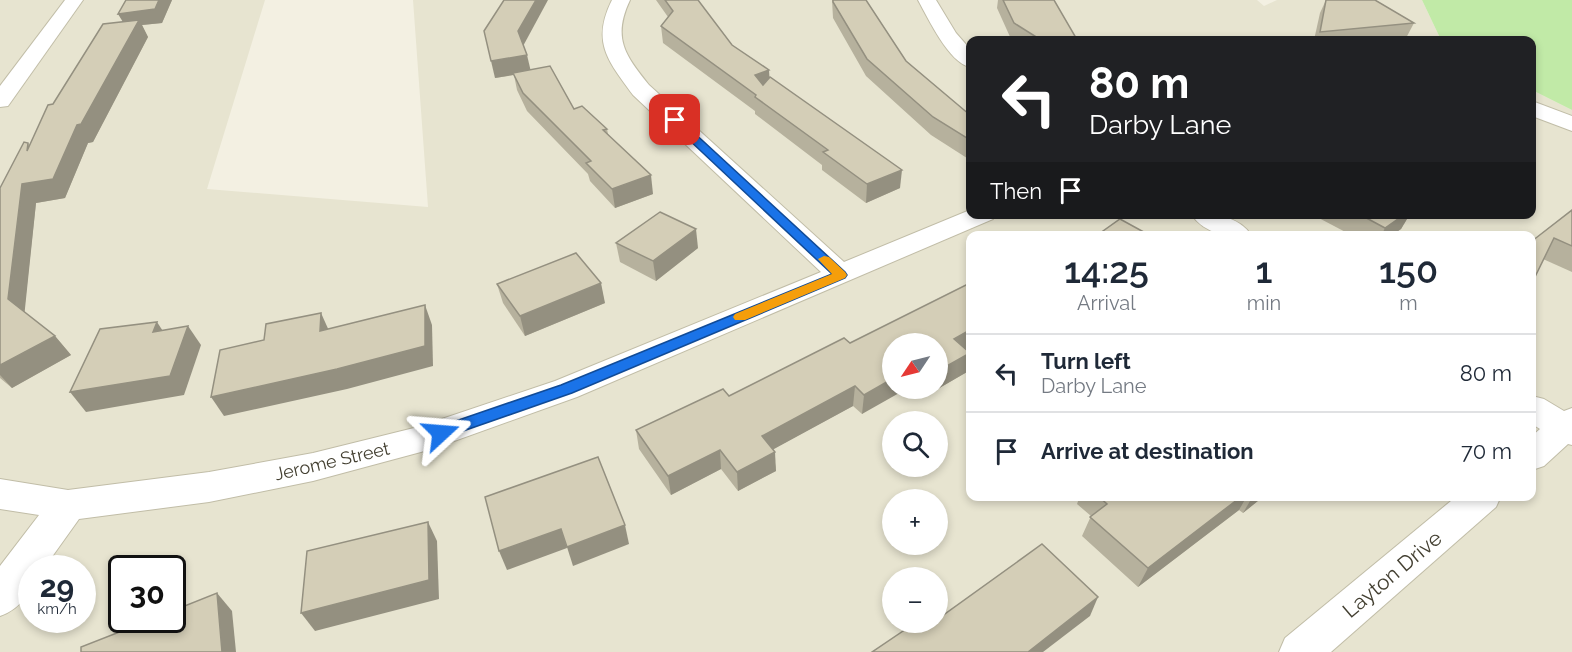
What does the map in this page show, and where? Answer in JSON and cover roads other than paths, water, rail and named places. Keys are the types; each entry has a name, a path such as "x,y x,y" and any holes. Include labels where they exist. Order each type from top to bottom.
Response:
{"street":[{"path":"0,101 74,0"},
{"path":"621,0 612,16 611,43 617,58 641,90 841,275"},
{"path":"927,0 948,36 966,56"},
{"path":"1536,110 1572,124"},
{"name":"Jerome Street","path":"0,494 68,505 232,482 313,467 420,440 566,389 972,219"},
{"path":"1212,219 1231,231"},
{"path":"1536,410 1569,427 1536,453"},
{"name":"Layton Drive","path":"1300,652 1477,501"},
{"path":"0,598 68,505"}]}
